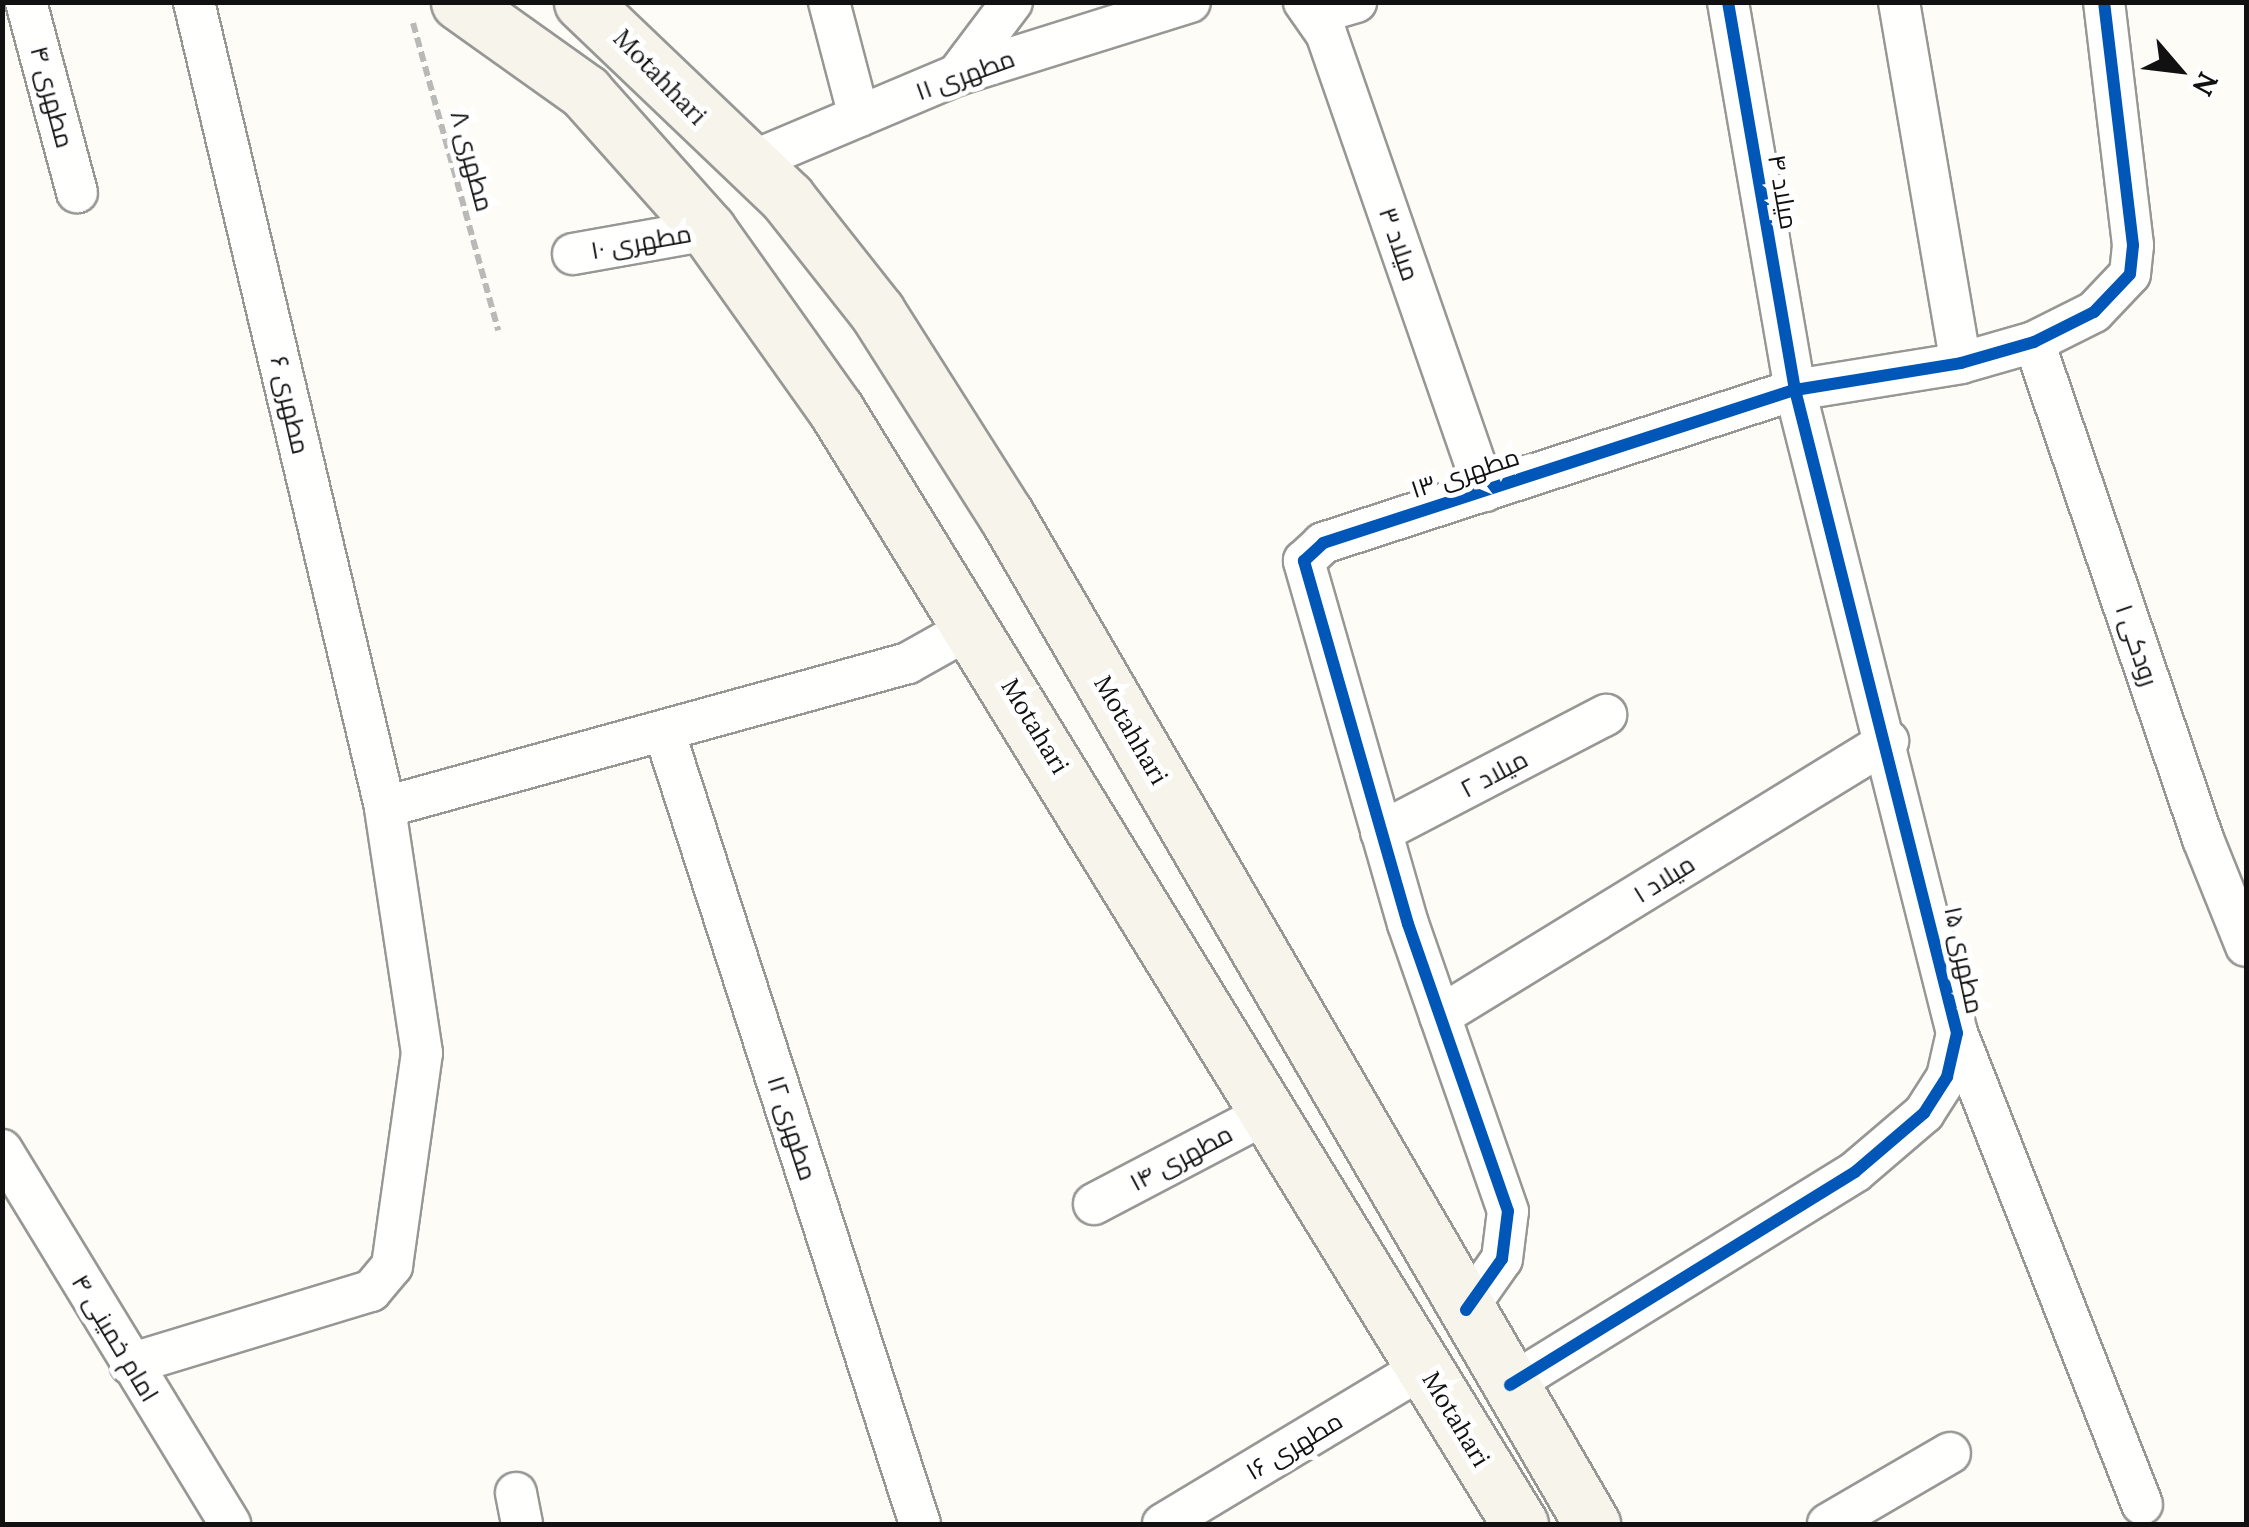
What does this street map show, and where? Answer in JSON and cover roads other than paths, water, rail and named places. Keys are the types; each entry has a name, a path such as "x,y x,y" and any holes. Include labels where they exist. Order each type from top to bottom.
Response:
{"main road":[{"name":"Motahari","path":"459,2 585,92 708,230 836,410 974,626 1520,1524"},
{"name":"Motahhari","path":"582,2 746,164 788,198 877,312 1006,514 1592,1524"}],"street":[{"name":"مطهری ۴","path":"26,2 77,192"},
{"name":"مطهری ۶","path":"130,1364 348,1301 370,1291 392,1266 422,1053 386,807 194,2"},
{"path":"829,2 859,116"},
{"path":"957,75 1012,2"},
{"name":"مطهری ۱۱","path":"746,164 957,75 1190,2"},
{"path":"1309,8 1356,2"},
{"name":"میلاد ۴","path":"1728,2 1795,390"},
{"path":"1899,2 1962,363"},
{"name":"مطهری ۱۳","path":"1466,1310 1502,1259 1508,1211 1381,832 1304,561 1323,544 1795,390 1962,363 2034,342 2094,312 2130,274 2133,245 2104,2"},
{"name":"میلاد ۳","path":"1309,8 1485,491"},
{"name":"مطهری ۱۰","path":"573,254 708,230"},
{"name":"رودکی ۱","path":"2034,342 2203,838 2246,946"},
{"name":"مطهری ۱۵","path":"1510,1385 1855,1172 1924,1113 1948,1077 1957,1033 1888,741 1795,390"},
{"path":"386,807 908,663 974,626"},
{"name":"میلاد ۲","path":"1381,832 1606,715"},
{"name":"مطهری ۱۲","path":"664,732 920,1524"},
{"name":"میلاد ۱","path":"1440,1016 1888,741"},
{"path":"1957,1033 2142,1504"},
{"name":"مطهری ۱۴","path":"1094,1204 1269,1112"},
{"name":"امام خمینی ۴","path":"2,1150 230,1524"},
{"name":"مطهری ۱۶","path":"1163,1524 1424,1368"},
{"path":"1828,1524 1950,1453"}]}
